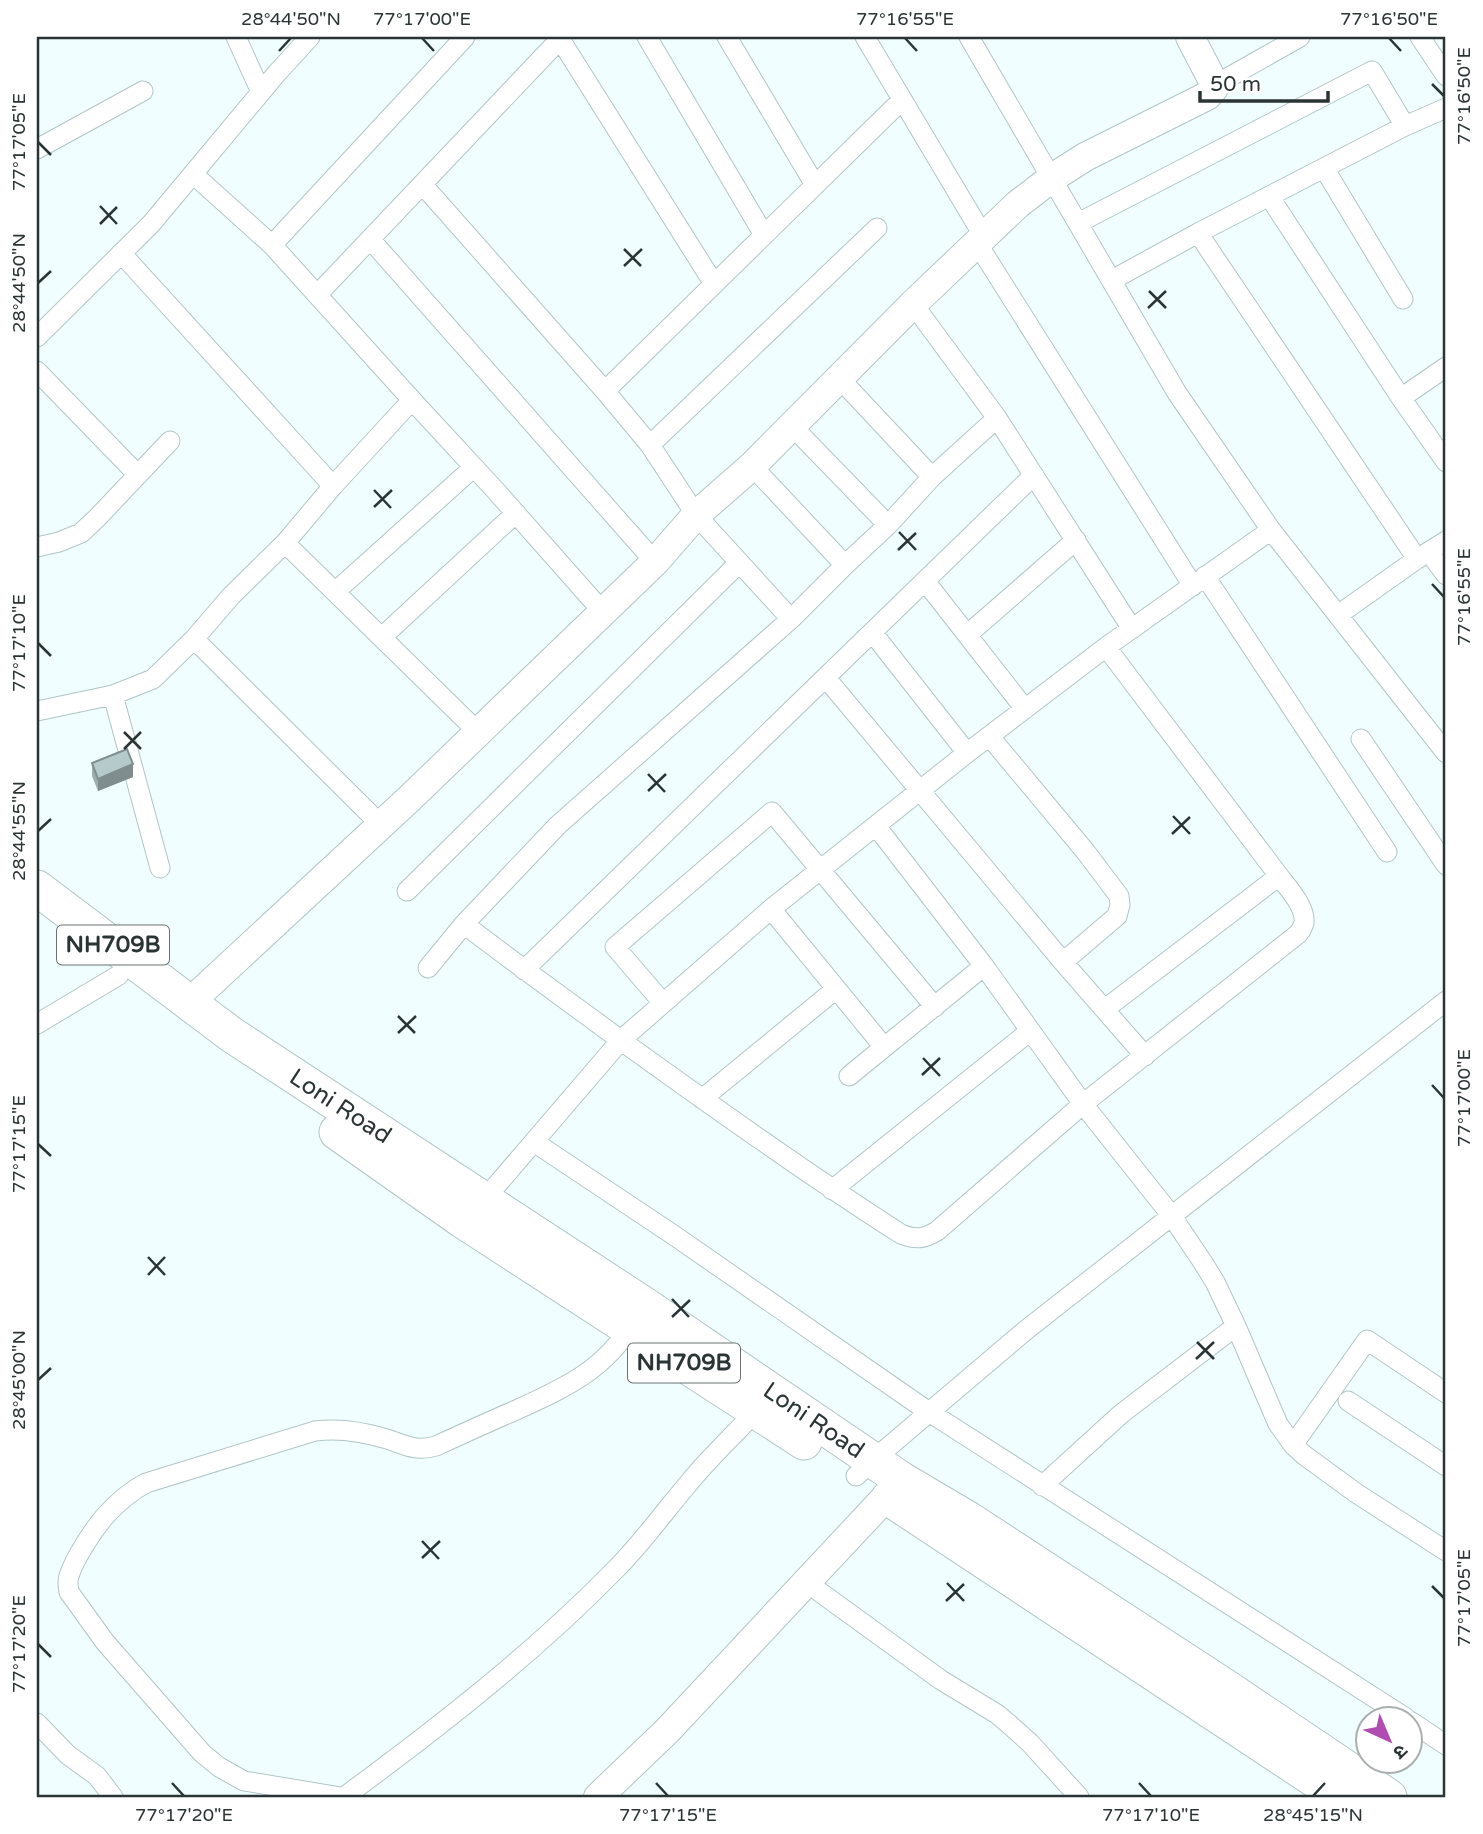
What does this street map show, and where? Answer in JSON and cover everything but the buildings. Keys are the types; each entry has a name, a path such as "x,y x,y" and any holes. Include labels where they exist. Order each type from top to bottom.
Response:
{"highway":[{"name":"Loni Road","path":"37,888 232,1035 483,1201 757,1410 864,1468"},
{"name":"Loni Road","path":"37,914 209,1042 462,1220 636,1316 1332,1780 1389,1797"}],"street":[{"path":"236,37 261,92"},
{"path":"37,338 151,224 310,37"},
{"path":"272,245 465,37"},
{"path":"647,37 764,235"},
{"path":"727,37 815,185"},
{"path":"865,37 981,240 1199,581 1387,852"},
{"path":"969,37 1177,393 1271,530 1446,753"},
{"path":"1190,37 1215,85"},
{"path":"189,1003 381,825 655,562 696,515 752,466 913,304 1018,204 1052,178 1085,158 1207,96 1215,85 1300,37"},
{"path":"1420,37 1446,76"},
{"path":"317,295 561,38 714,284"},
{"path":"1078,223 1372,71 1405,126"},
{"path":"37,149 143,91"},
{"path":"605,391 902,100"},
{"path":"1112,280 1269,196 1405,126 1446,108"},
{"path":"1324,168 1403,299"},
{"path":"193,174 272,245 603,612"},
{"path":"422,184 605,391 650,445 696,515 791,620"},
{"path":"1269,196 1446,462"},
{"path":"650,445 877,228"},
{"path":"1198,233 1423,555 1446,575"},
{"path":"370,239 655,562"},
{"path":"121,253 333,486"},
{"path":"913,304 997,418 1132,629"},
{"path":"1401,398 1446,367"},
{"path":"37,371 138,475"},
{"path":"840,379 932,477"},
{"path":"37,711 113,695 153,679 285,543 412,400"},
{"path":"428,968 464,924 558,825 791,620 888,525 932,477 997,418"},
{"path":"792,426 888,525"},
{"path":"37,547 81,533 170,441"},
{"path":"752,466 845,565"},
{"path":"335,592 474,467"},
{"path":"524,970 1034,475"},
{"path":"382,638 516,513"},
{"path":"483,1201 621,1040 771,909 967,753 1107,647 1271,530"},
{"path":"967,635 1076,540"},
{"path":"1338,615 1446,541"},
{"path":"285,543 478,732"},
{"path":"407,891 739,563"},
{"path":"925,581 1026,709"},
{"path":"872,632 967,753"},
{"path":"194,639 381,825"},
{"path":"464,924 702,1099 832,1190 901,1234 912,1238 925,1238 937,1231 1083,1104 1298,934 1304,925 1299,904 1107,647"},
{"path":"826,678 1145,1056"},
{"path":"113,695 160,868"},
{"path":"990,737 1119,896 1117,916 1063,962"},
{"path":"1361,739 1446,865"},
{"path":"663,1003 615,947 772,812 935,1007"},
{"path":"876,826 984,966 1083,1104 1171,1215 1215,1282 1278,1424 1293,1445 1356,1493 1446,1551"},
{"path":"1105,1009 1279,876"},
{"path":"771,909 884,1047"},
{"path":"849,1076 984,966"},
{"path":"37,1024 119,975"},
{"path":"702,1099 836,989"},
{"path":"864,1468 1026,1331 1446,1001"},
{"path":"832,1190 1030,1031"},
{"path":"534,1142 673,1234 929,1412 1383,1704"},
{"path":"636,1316 604,1359 578,1380 436,1446 416,1449 386,1438 359,1433 340,1430 314,1431 146,1483 130,1493 104,1517 69,1574 69,1592 106,1642 202,1753 219,1768 244,1781 342,1797 432,1731 558,1625 618,1567 689,1482 757,1410"},
{"path":"1042,1486 1121,1414 1236,1326"},
{"path":"1293,1445 1367,1340 1446,1393"},
{"path":"1348,1401 1446,1466"},
{"path":"598,1797 667,1731 895,1488"},
{"path":"806,1583 941,1680 997,1714 1030,1743 1079,1797"},
{"path":"37,1723 68,1755 97,1776 113,1797"},
{"path":"1424,1731 1446,1745"}]}
